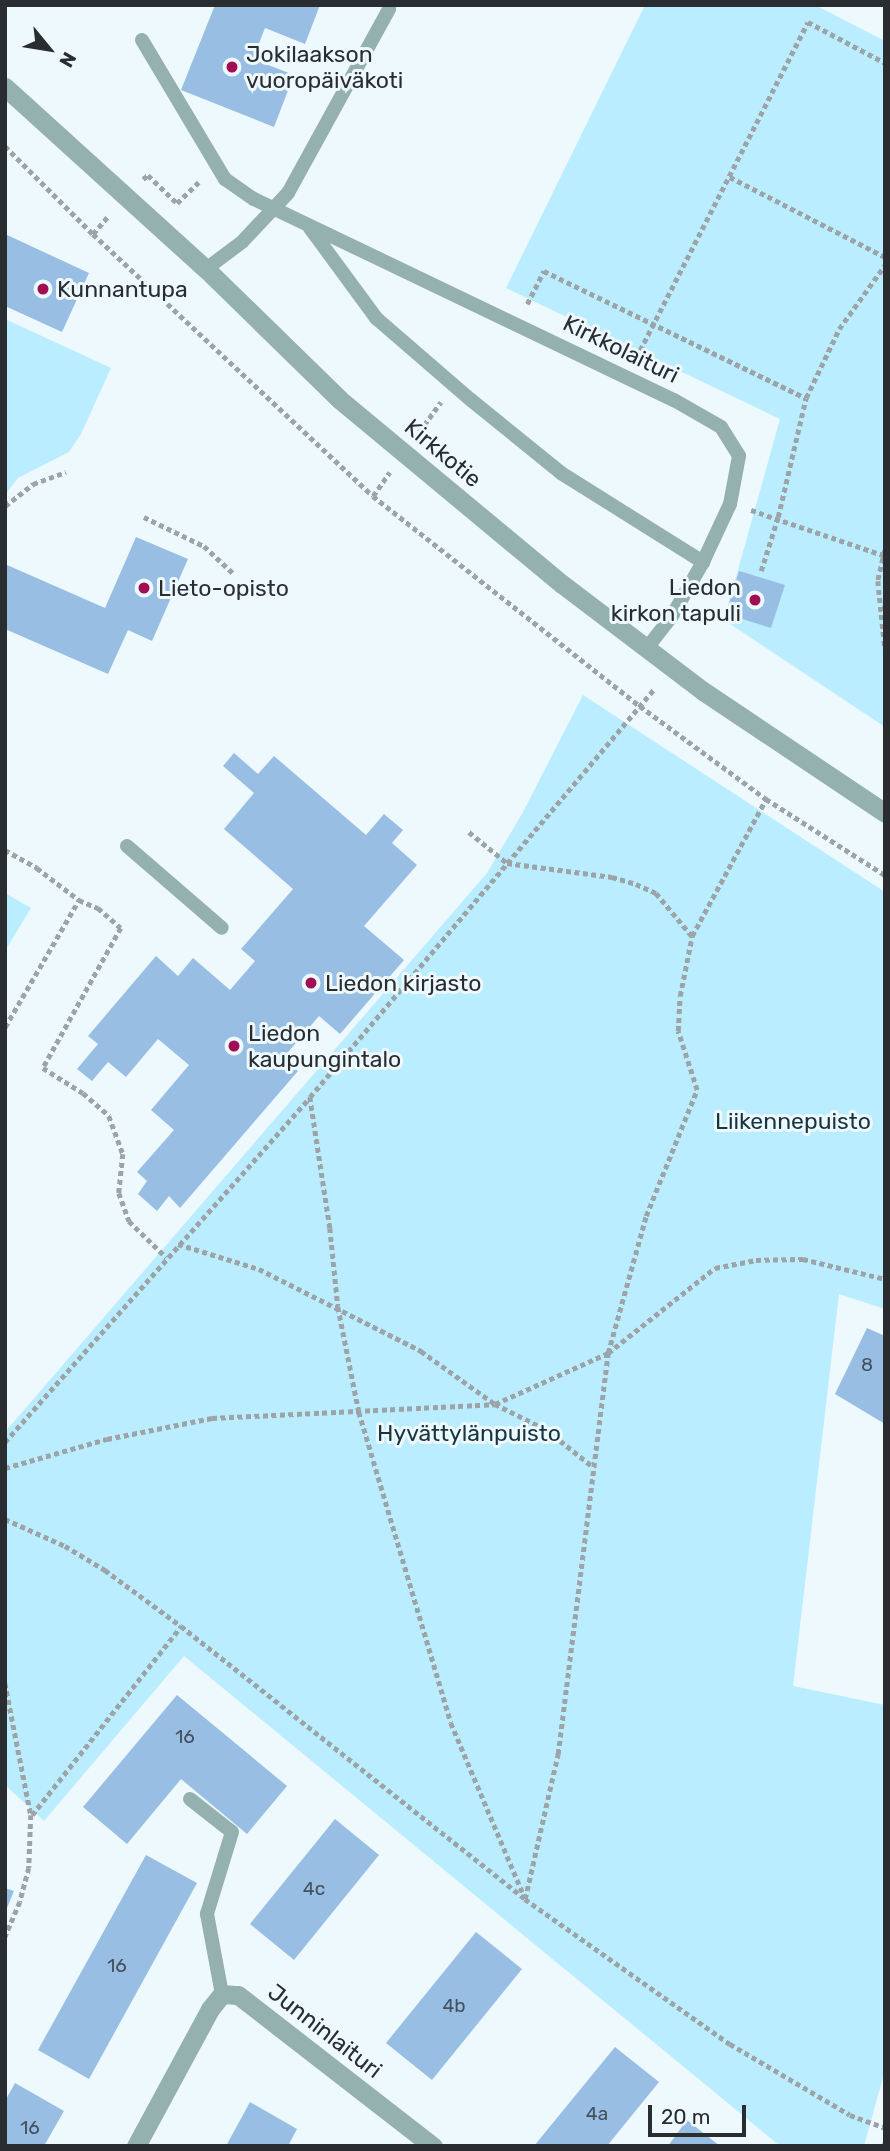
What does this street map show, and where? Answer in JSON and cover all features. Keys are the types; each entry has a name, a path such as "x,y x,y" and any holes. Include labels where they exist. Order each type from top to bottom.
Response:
{"street":[{"name":"Kirkkotie","path":"5,87 206,269 340,399 562,584 671,668 885,813"},
{"path":"136,2146 210,2009 222,1994"},
{"name":"Junninlaituri","path":"222,1994 238,1995 433,2146"}],"lane":[{"path":"206,269 242,242 289,192 389,9"},
{"name":"Kirkkolaituri","path":"142,40 225,179 273,209 627,377 721,427 739,456 730,504 703,562 672,616 647,648"},
{"path":"308,226 376,318 453,384 561,473 703,562"},
{"path":"127,846 222,928"},
{"path":"190,1799 232,1832 207,1914 222,1994"}],"path":[{"path":"627,377 808,22 885,63"},
{"path":"5,146 93,234 373,496 640,706 766,799 885,875"},
{"path":"730,176 885,257"},
{"path":"761,571 778,517 806,398 839,329 885,265"},
{"path":"517,325 544,271 806,398"},
{"path":"415,438 453,384"},
{"path":"373,496 395,466"},
{"path":"5,506 33,484 66,472"},
{"path":"730,504 778,517 884,554 878,581 885,649"},
{"path":"144,517 204,546 234,573"},
{"path":"5,1441 310,1097 671,668"},
{"path":"525,1899 558,1754 608,1353 646,1216 697,1090 678,1031 680,996 692,936 766,799"},
{"path":"469,832 507,863 612,877 656,893 692,936"},
{"path":"5,849 37,868 79,900 98,908 121,928 43,1068 83,1093 108,1116 123,1154 119,1193 129,1221 166,1257"},
{"path":"5,1027 79,900"},
{"path":"310,1097 330,1228 338,1307 359,1412 451,1723 525,1899"},
{"path":"178,1244 259,1269 421,1351 495,1404 547,1430 593,1466"},
{"path":"5,1468 107,1438 212,1418 495,1404 608,1353 715,1268 756,1260 803,1259 885,1279"},
{"path":"5,1519 85,1558 181,1626 525,1899 730,2044 849,2115 885,2128"},
{"path":"31,1815 181,1626"},
{"path":"5,1683 31,1815 29,1868 20,1902 5,1937"}],"green space":[{"path":"645,5 815,5 885,41 885,727 724,620 780,419 506,288"},
{"path":"5,319 111,368 81,434 69,452 18,478 5,495"},
{"name":"Hyvättylänpuisto","path":"583,695 885,892 885,1309 839,1294 793,1686 885,1705 885,2070 864,2146 780,2146 184,1656 44,1821 5,1785 5,1432 487,873 523,812"},
{"path":"5,893 31,908 5,951"}],"building":[{"name":"Jokilaakson vuoropäiväkoti","path":"215,5 320,5 305,44 265,28 253,59 294,75 274,127 181,90"},
{"name":"Kunnantupa","path":"5,234 89,273 62,332 5,306"},
{"name":"Lieto-opisto","path":"136,537 188,559 152,641 128,630 108,674 5,629 7,565 105,608"},
{"name":"Liedon kirkon tapuli","path":"739,571 785,585 771,628 726,614"},
{"name":"Liedon kirjasto","path":"234,753 258,774 274,756 366,835 384,814 403,830 392,843 417,865 364,926 404,960 340,1034 319,1016 283,1058 298,1071 180,1208 169,1196 157,1211 138,1194 147,1181 137,1172 174,1130 151,1110 189,1065 158,1039 126,1077 108,1062 92,1081 77,1069 98,1044 88,1036 156,956 178,976 193,958 230,990 255,961 241,949 293,889 224,829 254,793 223,766"},
{"path":"867,1328 885,1336 885,1424 835,1394"},
{"path":"177,1695 287,1786 247,1834 181,1779 127,1844 83,1807"},
{"path":"335,1819 379,1855 294,1960 250,1924"},
{"path":"146,1855 197,1883 89,2079 38,2050"},
{"path":"5,1888 14,1891 5,1913"},
{"path":"476,1932 522,1969 432,2080 386,2043"},
{"path":"615,2047 659,2082 607,2146 534,2146"},
{"path":"15,2083 64,2111 44,2146 5,2146 5,2101"},
{"path":"250,2102 297,2129 288,2146 226,2146"},
{"path":"687,2120 720,2146 668,2146"}],"place":[{"name":"Jokilaakson vuoropäiväkoti","path":"232,67"},
{"name":"Kunnantupa","path":"43,289"},
{"name":"Lieto-opisto","path":"144,588"},
{"name":"Liedon kirkon tapuli","path":"755,600"},
{"name":"Liedon kirjasto","path":"311,983"},
{"name":"Liedon kaupungintalo","path":"234,1046"}],"park label":[{"name":"Liikennepuisto","path":"793,1121"}]}
